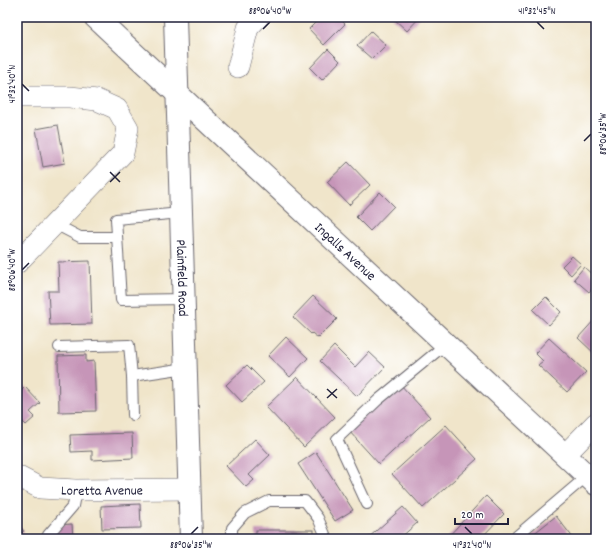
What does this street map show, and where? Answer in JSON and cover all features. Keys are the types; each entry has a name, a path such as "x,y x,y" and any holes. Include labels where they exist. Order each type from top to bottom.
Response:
{"street":[{"name":"Ingalls Avenue","path":"95,17 592,480"},
{"name":"Plainfield Road","path":"175,17 191,539"},
{"path":"238,67 248,28 258,17"},
{"path":"17,264 123,153 128,128 117,109 97,100 70,97 19,97"},
{"path":"565,455 596,423"},
{"name":"Loretta Avenue","path":"17,476 40,488 76,490 190,489"}],"lane":[{"path":"181,213 116,219 121,300 183,298"},
{"path":"55,224 80,237 117,237"},
{"path":"367,504 337,439 378,400 446,344"},
{"path":"59,346 129,345 132,376 133,415"},
{"path":"132,376 186,368"},
{"path":"513,539 592,480"},
{"path":"48,539 48,535 73,506 76,490"},
{"path":"232,539 232,528 245,513 269,501 305,501 318,518 327,539"}],"building":[{"path":"321,17 338,17 345,24 324,45 309,29"},
{"path":"392,17 420,17 407,31"},
{"path":"371,31 386,45 372,59 357,46"},
{"path":"328,49 340,61 322,80 310,68"},
{"path":"58,125 65,163 43,167 36,129"},
{"path":"348,162 370,185 349,205 327,182"},
{"path":"380,192 394,206 370,231 356,217"},
{"path":"572,256 581,264 571,275 562,266"},
{"path":"90,261 92,324 50,325 48,291 59,291 58,262"},
{"path":"584,267 596,278 596,284 589,292 574,279"},
{"path":"313,296 337,319 318,338 312,333 311,334 293,317"},
{"path":"546,297 561,312 549,325 533,310"},
{"path":"596,318 596,355 578,338"},
{"path":"286,337 308,358 290,377 268,356"},
{"path":"549,338 586,372 567,392 538,365 543,361 535,353"},
{"path":"334,346 355,367 369,352 385,367 357,396 320,361"},
{"path":"86,355 86,362 94,361 96,411 59,412 58,356"},
{"path":"247,365 264,382 242,402 226,385"},
{"path":"297,377 335,417 304,447 266,407"},
{"path":"399,383 430,417 379,464 348,430"},
{"path":"25,387 40,403 30,412 35,417 26,425 17,416 17,395"},
{"path":"446,425 477,459 423,508 392,474"},
{"path":"132,433 133,458 92,460 92,451 71,452 70,435"},
{"path":"255,439 270,455 249,475 254,480 246,487 226,466"},
{"path":"316,452 353,510 335,521 298,464"},
{"path":"486,496 504,514 480,539 446,539"},
{"path":"140,504 141,528 102,529 101,506"},
{"path":"403,507 417,523 399,539 367,539"},
{"path":"556,516 574,539 527,539"},
{"path":"17,523 24,531 17,537"},
{"path":"72,524 73,539 58,539 57,525"},
{"path":"256,530 314,530 314,539 256,539"}]}
